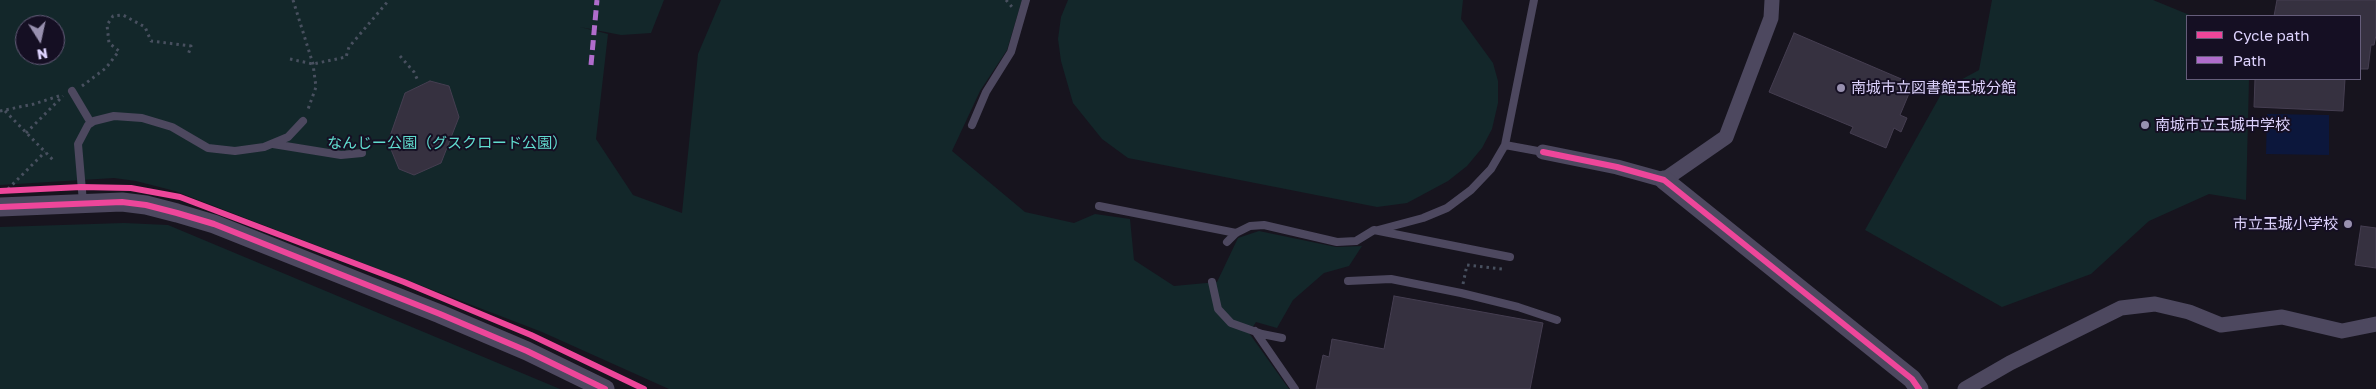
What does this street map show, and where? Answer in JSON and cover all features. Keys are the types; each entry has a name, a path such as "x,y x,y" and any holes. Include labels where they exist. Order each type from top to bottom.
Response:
{"street":[{"path":"1664,180 1726,137 1771,18 1772,0"},
{"path":"1543,152 1617,167 1664,180 1912,379 1919,389"},
{"path":"3,199 146,204 214,224 458,321 527,351 605,389"},
{"path":"1965,389 2010,363 2121,308 2155,304 2189,312 2221,325 2282,317 2342,331 2376,324"}],"lane":[{"path":"972,126 986,92 1011,52 1026,0"},
{"path":"1227,242 1236,233 1250,226 1264,225 1337,242 1356,241 1374,230 1424,218 1447,208 1471,190 1491,169 1505,145 1534,0"},
{"path":"72,91 91,123"},
{"path":"83,202 78,144 82,133 91,123 114,116 128,116 172,127 208,148 234,151 264,148 288,137 303,121"},
{"path":"272,144 341,155 362,153"},
{"path":"1505,145 1543,152"},
{"path":"1099,206 1236,233"},
{"path":"1374,230 1510,257"},
{"path":"1348,281 1391,279 1518,307 1557,320"},
{"path":"1212,282 1218,309 1231,323 1255,332 1282,338"},
{"path":"1255,332 1295,389"}],"path":[{"path":"293,0 313,64 316,86 303,121"},
{"path":"290,59 313,64 346,57 349,47 389,0"},
{"path":"72,91 94,78 106,68 119,51 110,43 108,34 107,24 114,16 123,15 145,27 150,41 191,46 188,55"},
{"path":"400,56 414,72 418,81"},
{"path":"2,110 66,94 26,133"},
{"path":"2,110 55,162"},
{"path":"3,199 45,152"},
{"path":"1461,293 1467,265 1507,270 1510,257"}],"green space":[{"name":"なんじー公園（グスクロード公園）","path":"0,0 664,0 651,33 621,35 580,27 608,34 596,139 633,195 682,213 698,54 721,0 1022,0 1007,50 980,91 952,151 1025,212 1074,223 1095,214 1130,219 1134,260 1174,286 1217,282 1238,238 1259,231 1336,247 1362,246 1349,266 1324,273 1293,300 1277,328 1256,322 1249,333 1289,389 669,389 542,332 175,191 136,181 114,178 0,185"},
{"path":"1068,0 1463,0 1461,19 1493,63 1498,81 1498,103 1492,129 1482,148 1467,166 1448,181 1407,203 1377,207 1128,158 1102,139 1073,103 1061,61 1058,39 1061,17"},
{"name":"南城市立玉城中学校","path":"1992,0 2153,0 2190,15 2186,15 2186,80 2249,80 2246,200 2209,194 2149,221 2091,274 2002,307 1865,230 1944,89 1979,70"},
{"path":"124,223 168,225 560,389 0,389 0,227"}],"water":[{"path":"2267,114 2329,115 2329,155 2266,154"}],"building":[{"path":"2277,0 2376,0 2376,35 2374,45 2371,45 2368,69 2361,69 2361,15 2274,15"},
{"name":"南城市立図書館玉城分館","path":"1794,33 1913,84 1900,115 1907,118 1901,132 1894,128 1886,148 1850,133 1853,127 1769,92"},
{"path":"2255,80 2345,80 2343,111 2254,107"},
{"path":"430,81 449,86 459,117 441,163 414,175 399,169 388,142 405,93"},
{"path":"2361,226 2376,228 2376,268 2355,265"},
{"path":"1394,296 1543,323 1530,389 1316,389 1323,355 1329,357 1332,339 1384,349"}],"marked path":[{"path":"591,65 597,0"}],"cycle path":[{"path":"1543,152 1617,167 1664,180 1912,379 1919,389"},
{"path":"0,191 81,187 131,188 180,197 404,282 531,335 644,389"},
{"path":"0,207 122,202 146,205 214,224 440,314 527,351 605,389"}],"place":[{"name":"南城市立図書館玉城分館","path":"1841,88"},
{"name":"南城市立玉城中学校","path":"2145,125"},
{"name":"市立玉城小学校","path":"2348,224"}]}
